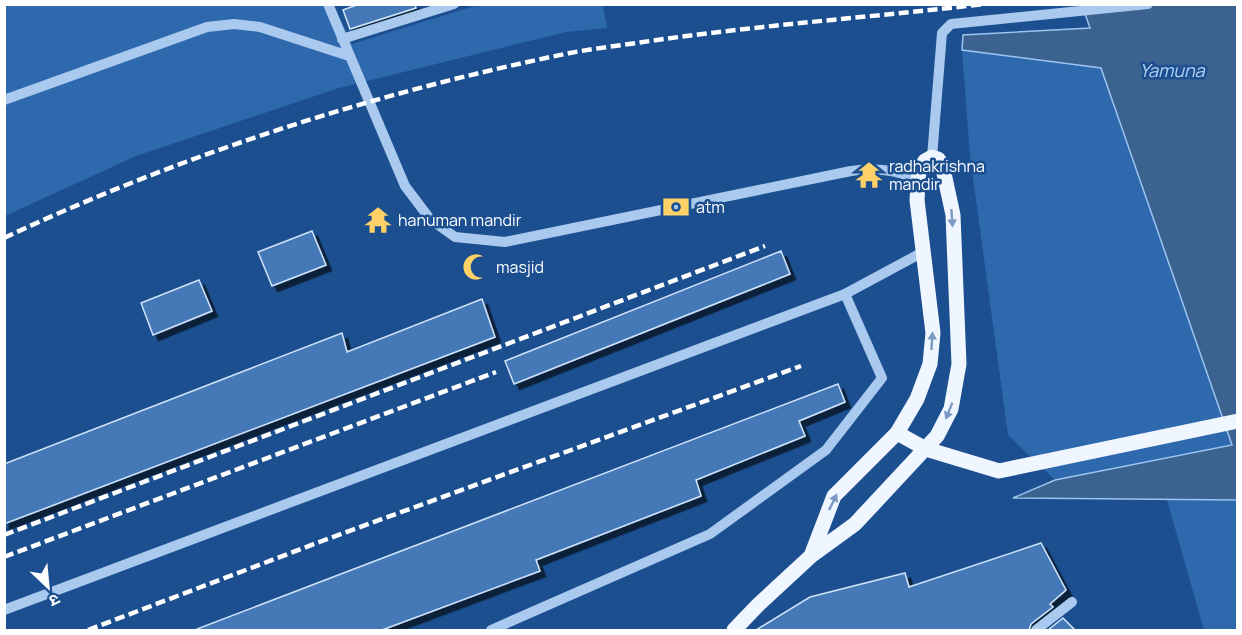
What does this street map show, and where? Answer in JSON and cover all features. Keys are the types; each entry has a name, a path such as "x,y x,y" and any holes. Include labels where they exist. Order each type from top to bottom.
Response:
{"main road":[{"path":"734,630 811,556 855,524 937,436 951,409 959,364 953,215 942,164 938,159 932,157 924,161 919,170 917,200 933,333 930,364 917,399 897,433 834,496 811,556"},
{"path":"930,309 956,310"},
{"path":"897,433 926,449 999,471 1238,422"}],"street":[{"path":"328,4 405,186 430,219 455,237 505,242 862,169 888,170 918,180"},
{"path":"342,39 454,4"},
{"path":"932,157 942,33 951,24 1148,4"},
{"path":"4,100 207,27 234,24 260,27 349,56"},
{"path":"4,610 845,294 923,252"},
{"path":"491,630 710,534 826,450 882,378 845,294"},
{"path":"1036,630 1072,602"}],"shaded area":[{"path":"4,5 334,5 352,44 478,5 603,5 607,28 566,32 339,88 136,156 5,216"},
{"path":"962,50 1101,68 1233,446 1055,480 1008,435 970,156"},
{"path":"1167,500 1237,500 1237,630 1204,630"}],"water":[{"name":"Yamuna","path":"1082,5 1237,5 1237,500 1013,498 1055,480 1232,445 1101,68 962,50 963,35 1090,28"}],"building":[{"path":"359,4 415,4 416,8 350,29 343,10"},
{"path":"312,231 326,265 272,286 258,252"},
{"path":"781,251 790,274 514,384 505,361"},
{"path":"199,280 212,311 153,335 141,303"},
{"path":"482,299 495,337 4,524 4,464 342,333 347,352"},
{"path":"838,384 845,402 799,421 805,436 696,480 701,496 536,560 540,571 382,630 197,630 197,629"},
{"path":"1041,543 1066,590 1050,604 1053,607 1031,624 1029,630 756,630 810,597 905,573 909,587"},
{"path":"1063,618 1075,630 1048,630"}],"railway":[{"path":"4,238 141,179 211,153 353,107 498,69 580,51 692,35 985,4"},
{"path":"4,535 765,246"},
{"path":"88,630 322,541 801,366"},
{"path":"4,557 496,372"}],"place":[{"name":"radhakrishna mandir","path":"869,175"},
{"name":"atm","path":"676,207"},
{"name":"hanuman mandir","path":"378,220"},
{"name":"masjid","path":"476,267"}]}
